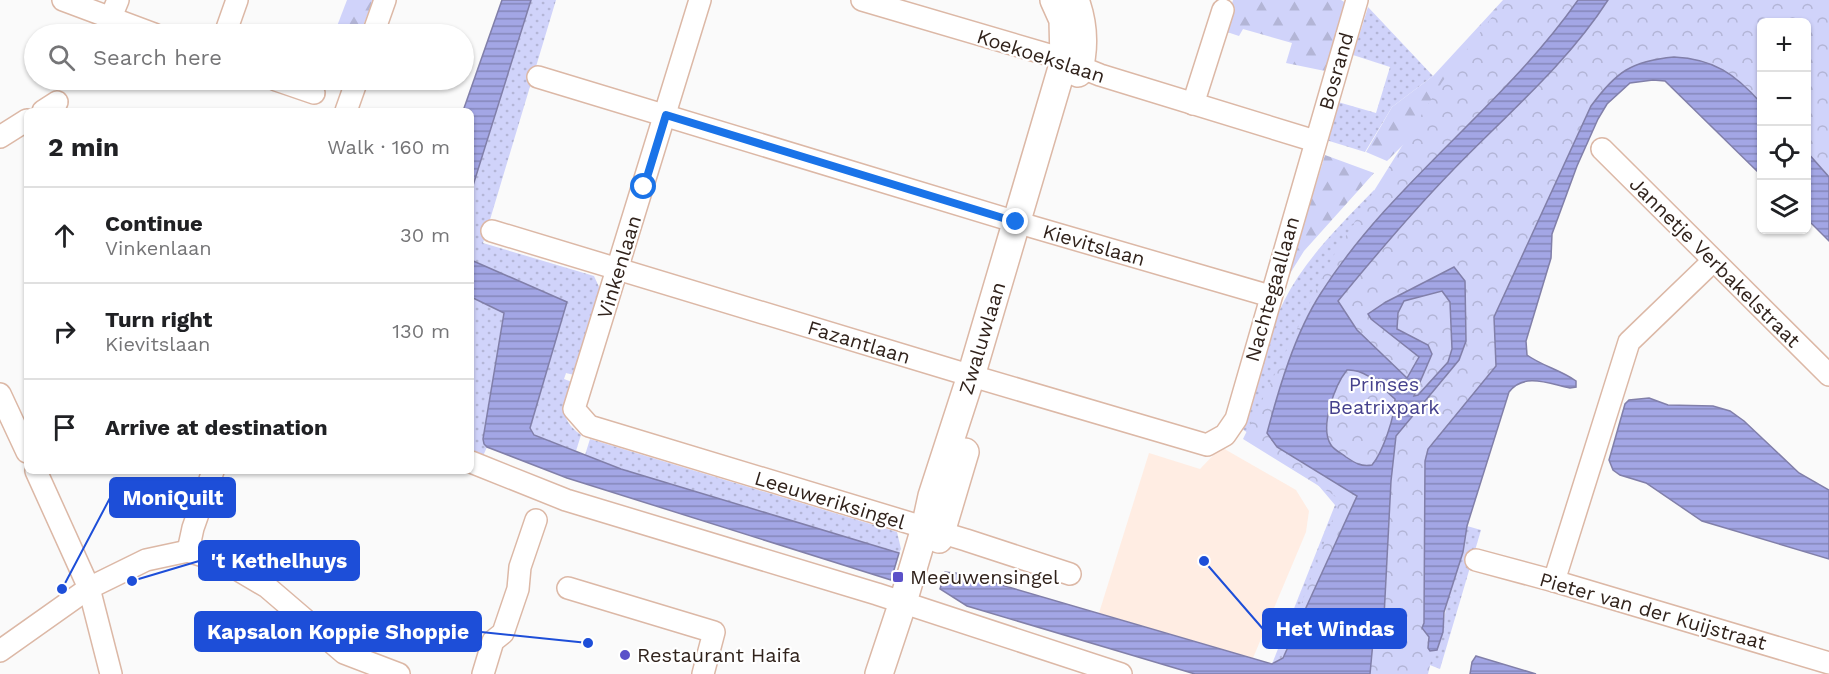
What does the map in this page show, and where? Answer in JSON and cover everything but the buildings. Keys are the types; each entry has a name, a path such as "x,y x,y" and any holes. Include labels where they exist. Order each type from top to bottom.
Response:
{"main road":[{"name":"Zwaluwlaan","path":"1054,0 1063,20 1072,64"},
{"name":"Zwaluwlaan","path":"895,674 910,605 1072,64 1084,37 1075,0"},
{"name":"Zwaluwlaan","path":"879,674 910,605"}],"street":[{"path":"63,0 115,9 138,24"},
{"path":"229,24 237,0"},
{"path":"377,24 385,0"},
{"name":"Vinkenlaan","path":"589,426 574,409 700,0"},
{"name":"Koekoekslaan","path":"862,0 891,5 1193,104 1315,141"},
{"name":"Bosrand","path":"1315,141 1357,0"},
{"path":"1193,104 1223,10"},
{"name":"Kievitslaan","path":"538,77 1024,225 1270,296"},
{"path":"305,90 314,93"},
{"path":"347,108 353,90"},
{"path":"0,137 24,122"},
{"name":"Nachtegaallaan","path":"1225,435 1236,419 1315,141"},
{"name":"Jannetje Verbakelstraat","path":"1602,149 1829,375"},
{"name":"Fazantlaan","path":"492,231 1207,445 1225,435"},
{"path":"1554,581 1629,342 1713,261"},
{"path":"0,394 24,446"},
{"name":"Leeuweriksingel","path":"589,426 1070,574"},
{"path":"474,463 566,500 910,605 1121,674"},
{"path":"37,474 89,588 111,674"},
{"path":"188,551 193,528 212,474"},
{"path":"483,674 494,641 503,633 518,589 520,567 536,520"},
{"path":"0,651 89,588 146,560 188,551 228,564 267,587 344,653 399,674"},
{"name":"Pieter van der Kuijstraat","path":"1476,560 1829,663"},
{"path":"568,588 714,632 703,674"}],"shaded area":[{"path":"1221,447 1296,490 1309,511 1306,532 1253,658 1099,613 1149,453 1200,469"}],"green space":[{"path":"347,0 373,0 364,24 338,24"},
{"path":"530,0 556,0 483,243 594,276 600,289 574,375 566,373 564,379 572,382 565,404 566,417 573,429 581,435 576,451 534,435 530,429 566,302 474,261 474,182"},
{"path":"1233,0 1341,0 1346,3 1325,71 1286,63 1292,43 1243,29 1239,36 1224,31"},
{"path":"1503,0 1536,0 1438,110 1387,161 1366,152 1392,107 1433,76"},
{"name":"Prinses Beatrixpark","path":"1505,0 1829,0 1829,237 1811,219 1811,18 1757,18 1757,167 1652,64 1612,90 1587,130 1494,400 1428,674 1299,674 1277,670 1340,499 1243,439 1332,258 1442,82"},
{"path":"1368,7 1433,76 1392,107 1365,152 1326,140 1338,102 1376,113 1390,67 1353,55"},
{"path":"1325,155 1374,173 1304,251 1286,280"},
{"path":"1374,190 1388,207 1357,496 1283,658 1272,664 1335,505 1313,479 1242,429 1265,348 1284,301 1313,256"},
{"path":"474,298 504,313 483,439 487,447 483,456 474,452"},
{"path":"590,439 897,532 901,549 899,553 621,469 585,455"},
{"path":"1432,444 1443,632 1447,605 1467,526 1481,530 1440,669 1417,660"}],"water":[{"path":"502,0 531,0 474,182 474,108 464,108 470,90 474,90 474,80"},
{"path":"1578,0 1608,0 1574,46 1437,187 1338,301 1357,330 1407,378 1419,357 1371,319 1368,314 1386,302 1454,267 1465,281 1466,341 1459,360 1396,436 1391,481 1384,617 1374,631 1370,674 1195,674 967,606 940,589 945,572 964,574 1272,664 1283,658 1357,496 1277,447 1267,433 1283,379 1303,325 1321,293 1349,253 1380,216 1548,39","holes":["1442,291 1450,302 1452,349 1448,362 1418,395 1414,396 1432,354 1428,345 1397,329 1398,313 1404,301","1347,370 1367,375 1395,399 1388,434 1372,465 1355,463 1332,447 1328,437 1330,406"]},
{"path":"1688,58 1712,65 1733,76 1757,99 1757,171 1665,81 1630,83 1607,104 1577,166 1552,234 1551,258 1526,341 1527,355 1570,377 1576,381 1576,387 1530,381 1522,382 1509,392 1467,526 1463,552 1444,612 1443,632 1437,650 1430,651 1429,637 1422,628 1424,623 1425,461 1428,449 1496,366 1494,317 1591,106 1608,85 1626,70 1635,65 1659,59"},
{"path":"1811,157 1829,177 1829,241 1811,223"},
{"path":"474,261 567,302 530,428 534,435 621,469 899,553 891,580 567,478 487,447 483,439 504,313 474,298"},
{"path":"1649,398 1668,405 1713,406 1730,411 1744,421 1799,473 1829,490 1829,559 1702,521 1646,483 1620,475 1613,470 1609,460 1625,404 1629,400"},
{"path":"1476,656 1536,674 1470,674 1472,662"}],"place":[{"name":"Het Windas","path":"1204,561"},
{"name":"Meeuwensingel","path":"898,577"},
{"name":"'t Kethelhuys","path":"132,581"},
{"name":"MoniQuilt","path":"62,589"},
{"name":"Kapsalon Koppie Shoppie","path":"588,643"},
{"name":"Restaurant Haifa","path":"625,655"}],"route":[{"path":"644,187 666,115 1016,222"}]}
